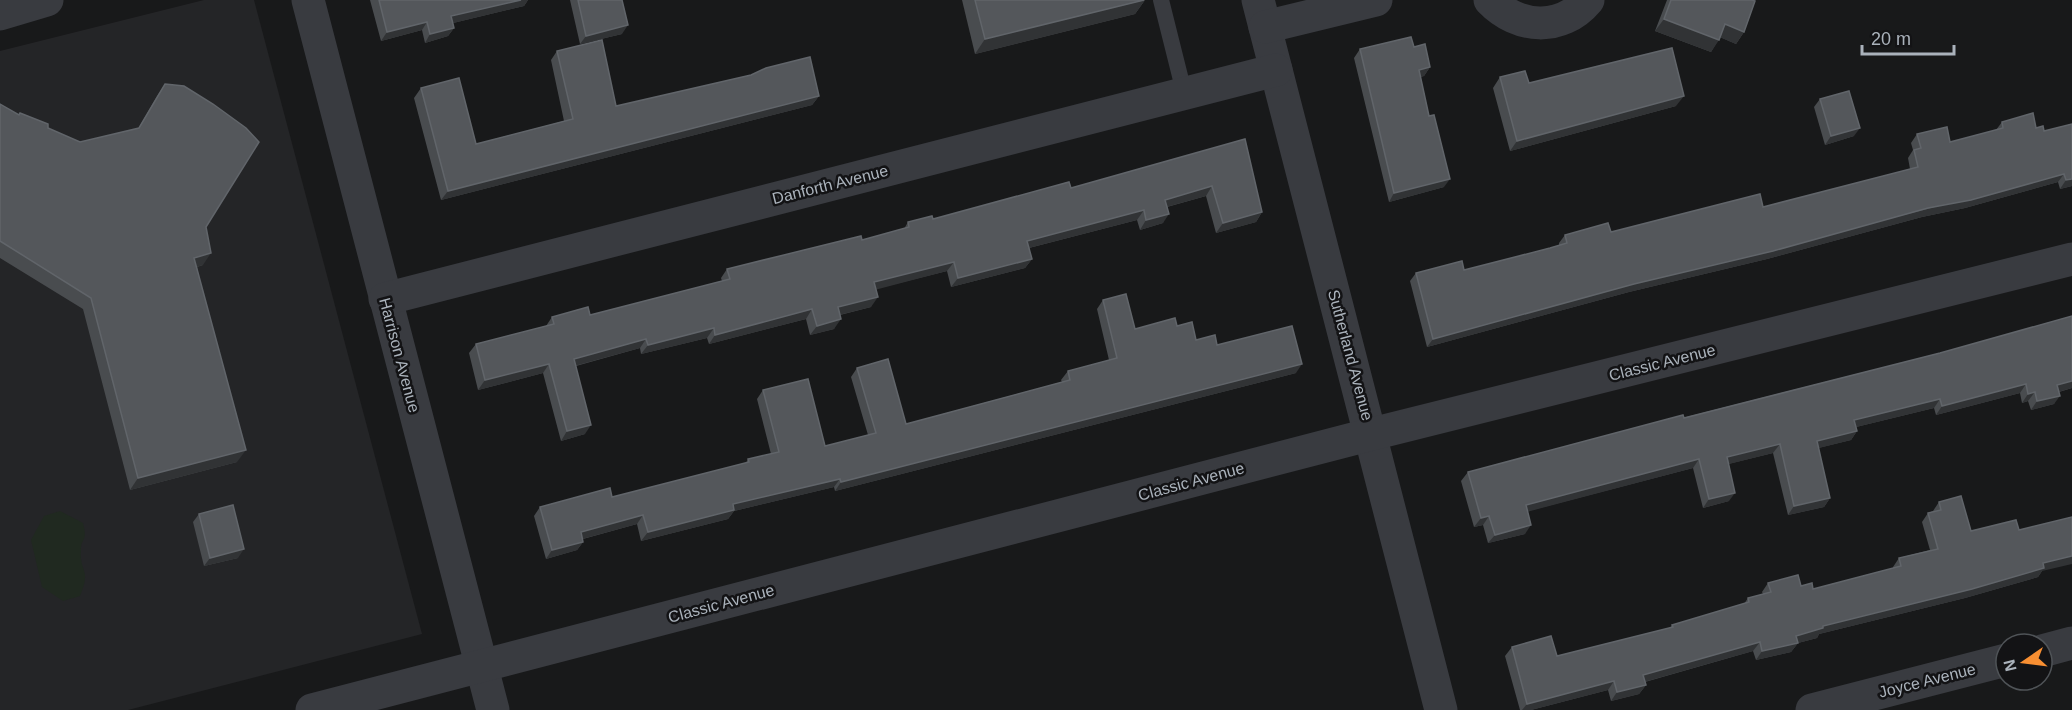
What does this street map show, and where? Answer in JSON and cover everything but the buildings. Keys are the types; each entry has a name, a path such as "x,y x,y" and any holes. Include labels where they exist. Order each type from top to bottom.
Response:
{"street":[{"path":"0,14 47,0"},
{"name":"Harrison Avenue","path":"308,0 492,710"},
{"path":"1262,14 1376,0"},
{"path":"1490,0 1501,11 1520,21 1541,24 1563,20 1581,8 1588,0"},
{"name":"Sutherland Avenue","path":"1262,14 1372,434 1441,710"},
{"name":"Danforth Avenue","path":"386,298 1276,70"},
{"name":"Classic Avenue","path":"312,710 1372,434 2072,260"},
{"path":"2054,648 2072,643"},
{"name":"Joyce Avenue","path":"1812,710 1994,663"}],"lane":[{"path":"1161,0 1184,92"}],"shaded area":[{"path":"204,0 254,0 422,634 128,710 0,710 0,51"},
{"path":"60,511 83,523 85,534 81,546 85,575 83,587 80,596 63,601 42,587 31,540 44,516"}]}
